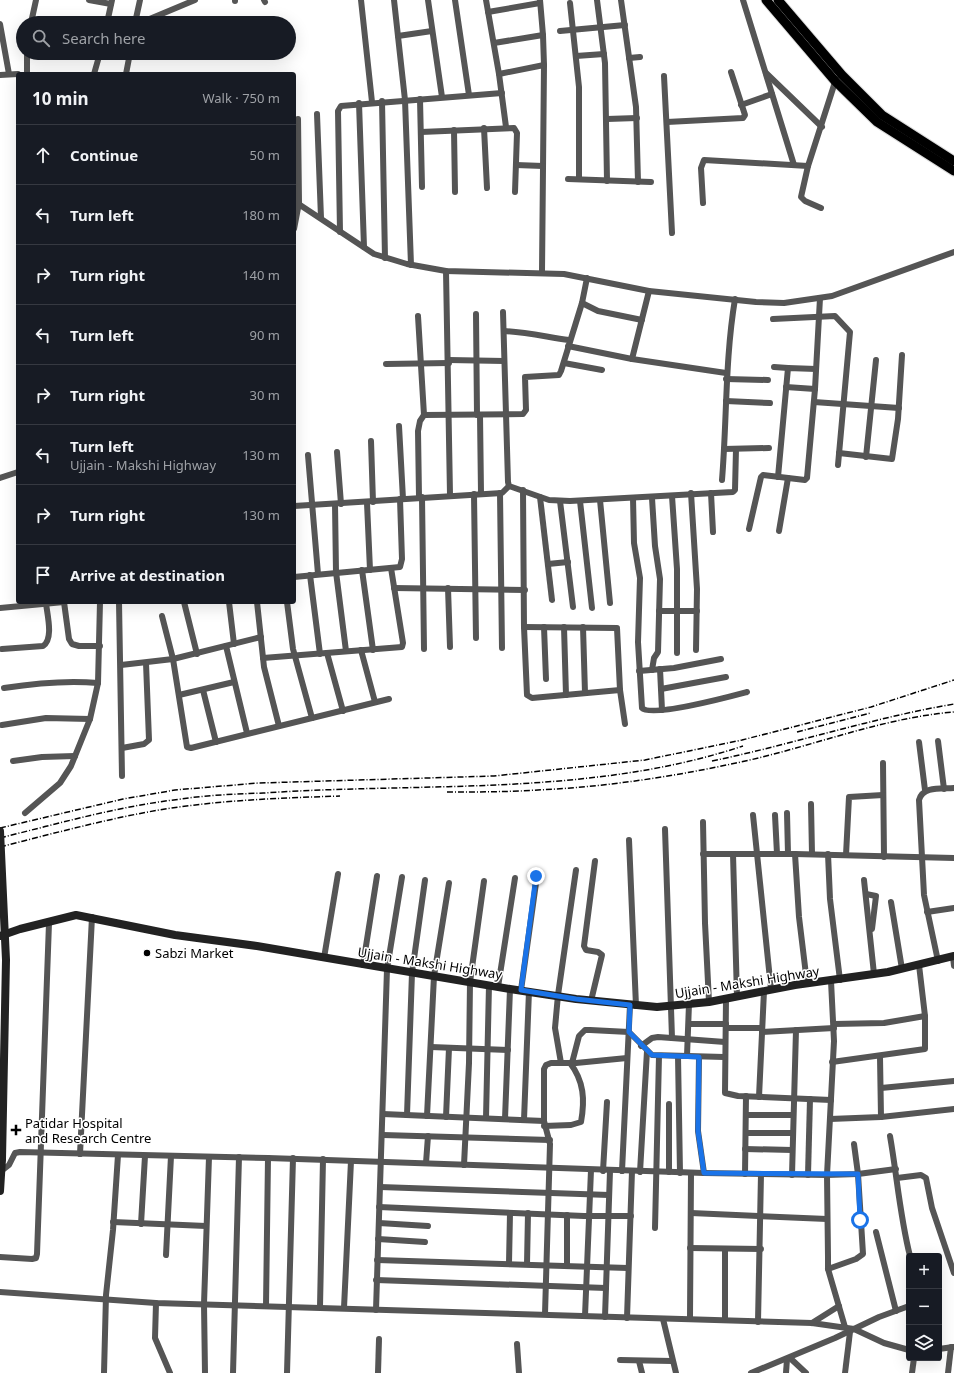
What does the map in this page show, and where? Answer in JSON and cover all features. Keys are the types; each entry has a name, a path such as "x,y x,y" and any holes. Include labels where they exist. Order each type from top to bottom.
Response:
{"main road":[{"path":"766,0 837,76 877,122 933,153 954,161"},
{"path":"778,0 837,76"},
{"path":"933,153 954,171"},
{"path":"0,831 6,960 0,1191"},
{"name":"Ujjain - Makshi Highway","path":"0,936 20,929 49,923 76,915 92,917 142,929 510,989 525,990 591,1001 633,1005 672,1006 709,1002 767,990 840,980 902,969 953,957"}],"street":[{"path":"33,16 36,0"},
{"path":"89,0 112,2 109,16"},
{"path":"137,16 140,0"},
{"path":"157,16 195,0"},
{"path":"361,0 372,102"},
{"path":"394,0 405,100 411,265"},
{"path":"428,0 442,97"},
{"path":"455,0 469,95"},
{"path":"486,0 500,74 506,127"},
{"path":"597,0 604,54 607,119 607,181"},
{"path":"621,0 637,118 638,182"},
{"path":"742,0 794,165"},
{"path":"488,12 540,2 544,65 542,272"},
{"path":"570,3 579,87 579,179"},
{"path":"0,24 9,74"},
{"path":"560,31 625,26"},
{"path":"398,36 432,31"},
{"path":"494,43 543,35"},
{"path":"576,56 604,54"},
{"path":"629,58 640,57"},
{"path":"27,60 27,72"},
{"path":"95,72 98,60"},
{"path":"126,72 129,60"},
{"path":"500,74 544,65"},
{"path":"667,122 742,119 745,115 730,72"},
{"path":"765,72 822,127"},
{"path":"0,75 16,74"},
{"path":"664,76 672,233"},
{"path":"821,208 805,201 801,197 808,166 822,127 837,76"},
{"path":"340,232 338,111 341,106 359,103 502,93"},
{"path":"741,105 772,94"},
{"path":"420,99 422,187"},
{"path":"382,102 385,258"},
{"path":"359,103 364,248"},
{"path":"318,114 321,218"},
{"path":"607,119 637,118"},
{"path":"298,119 296,202 364,248 385,258 411,265 446,271 542,272 564,274 649,291 784,303 843,293 954,252"},
{"path":"421,132 506,127 514,128 517,133 515,192"},
{"path":"484,128 487,188"},
{"path":"454,130 454,192"},
{"path":"703,203 702,165 704,160 808,166"},
{"path":"516,165 543,166"},
{"path":"568,179 651,182"},
{"path":"446,271 449,361 450,495"},
{"path":"424,415 526,413 526,377 559,375 581,305 587,278"},
{"path":"632,360 649,291"},
{"path":"749,529 761,477 763,475 805,480 807,478 815,389 820,298"},
{"path":"722,480 726,376 730,329 735,299"},
{"path":"581,305 642,322"},
{"path":"296,506 506,492 509,486 503,312"},
{"path":"476,314 476,361 481,493"},
{"path":"418,316 424,415 420,421 418,431 424,649"},
{"path":"773,319 837,316 850,332 838,465"},
{"path":"504,331 528,332 632,360 726,376 768,380"},
{"path":"839,453 892,459 902,355"},
{"path":"866,457 876,360"},
{"path":"386,364 449,361 504,361"},
{"path":"564,363 602,370"},
{"path":"774,367 816,369"},
{"path":"778,477 788,368"},
{"path":"786,387 815,389"},
{"path":"726,401 770,403"},
{"path":"814,402 898,408"},
{"path":"296,577 336,572 397,568 402,564 399,426"},
{"path":"370,441 370,570"},
{"path":"724,449 769,448"},
{"path":"509,486 540,497 560,501 652,498 691,493 734,491 736,449"},
{"path":"337,452 338,504 336,572 346,651"},
{"path":"308,455 318,574"},
{"path":"0,478 16,473"},
{"path":"779,531 788,478"},
{"path":"523,490 525,590 524,627 529,698 620,690"},
{"path":"500,493 502,648"},
{"path":"691,493 697,611 696,650"},
{"path":"711,493 713,532"},
{"path":"474,494 474,589 476,638"},
{"path":"672,496 677,569 677,653"},
{"path":"540,497 552,600"},
{"path":"633,498 634,543 640,578 639,671 642,708 648,711 702,704 747,692"},
{"path":"652,498 654,546 660,579 658,652 654,658 652,670"},
{"path":"600,500 610,603"},
{"path":"560,501 573,607"},
{"path":"580,501 592,608"},
{"path":"548,564 568,562"},
{"path":"263,658 402,647 391,568"},
{"path":"362,570 373,650"},
{"path":"310,575 320,654"},
{"path":"394,588 525,590"},
{"path":"448,588 450,648"},
{"path":"0,608 37,604"},
{"path":"2,649 43,646 46,644 49,638 46,604"},
{"path":"64,604 69,639 72,644 79,646 100,646"},
{"path":"24,813 60,783 71,766 90,719 98,683 100,604"},
{"path":"119,604 122,776"},
{"path":"184,604 197,654"},
{"path":"229,604 234,644"},
{"path":"257,604 263,658 279,726"},
{"path":"287,604 294,656 312,718"},
{"path":"659,611 697,611"},
{"path":"162,616 173,659 185,744 187,747 216,742 247,733 389,699"},
{"path":"524,627 614,627 618,630 620,690 625,724"},
{"path":"544,627 546,679"},
{"path":"564,627 566,695"},
{"path":"583,627 585,693"},
{"path":"120,664 146,663 173,659 261,637"},
{"path":"226,646 247,733"},
{"path":"361,650 375,702"},
{"path":"327,653 343,711"},
{"path":"639,671 721,659"},
{"path":"122,748 144,744 149,740 146,663"},
{"path":"660,669 662,710"},
{"path":"661,689 696,684 726,677"},
{"path":"4,688 45,682 73,681 98,683"},
{"path":"179,695 234,682"},
{"path":"203,690 216,742"},
{"path":"2,725 46,718 90,719"},
{"path":"938,741 944,789"},
{"path":"919,742 925,790"},
{"path":"12,761 42,757 75,756"},
{"path":"883,763 884,857"},
{"path":"938,961 927,912 922,876 919,800 921,794 925,790 954,788"},
{"path":"846,855 849,796 883,795"},
{"path":"811,804 812,854"},
{"path":"787,813 807,984"},
{"path":"752,815 767,990 762,1030 759,1097"},
{"path":"775,815 777,854"},
{"path":"702,822 709,1002"},
{"path":"666,829 672,1038"},
{"path":"622,1171 627,1058 633,1005 629,840"},
{"path":"703,854 828,854 884,857 954,858"},
{"path":"733,854 737,997"},
{"path":"828,854 830,899 840,980"},
{"path":"591,1001 602,955 598,952 586,950 584,946 595,861"},
{"path":"561,1063 555,1028 558,995 576,870"},
{"path":"324,958 338,874"},
{"path":"363,964 377,876"},
{"path":"524,1120 525,990 536,876"},
{"path":"376,1310 387,969 402,877"},
{"path":"498,987 515,878"},
{"path":"406,1115 412,973 425,880"},
{"path":"864,880 874,974"},
{"path":"464,1165 470,982 484,881"},
{"path":"427,1116 434,976 449,883"},
{"path":"866,894 876,896 870,937"},
{"path":"891,902 902,969"},
{"path":"927,912 954,908"},
{"path":"80,1154 92,917"},
{"path":"0,1257 36,1258 49,923"},
{"path":"953,957 954,966"},
{"path":"832,1062 880,1057 925,1049 925,1016 919,965"},
{"path":"831,981 834,1026 827,1175 828,1269 845,1327"},
{"path":"486,1118 489,985"},
{"path":"505,1119 510,989"},
{"path":"726,999 724,1057 725,1093 729,1095 759,1097 831,1100"},
{"path":"687,1056 690,1024 689,1004"},
{"path":"690,1024 762,1030 796,1030 884,1023 925,1016"},
{"path":"383,1114 524,1120 571,1125 581,1122 583,1089 581,1079 571,1063 579,1036 585,1030 629,1032 647,1051 659,1056 724,1057"},
{"path":"792,1175 796,1030"},
{"path":"642,1046 652,1038 725,1042"},
{"path":"431,1047 508,1050"},
{"path":"446,1117 449,1048"},
{"path":"640,1172 647,1051"},
{"path":"655,1228 655,1172 659,1056"},
{"path":"678,1056 680,1172"},
{"path":"699,1057 698,1131 704,1173"},
{"path":"880,1057 881,1117"},
{"path":"545,1314 550,1140 544,1123 544,1069 546,1065 551,1063 571,1063 627,1058"},
{"path":"881,1088 954,1081"},
{"path":"745,1174 746,1096"},
{"path":"808,1175 810,1099"},
{"path":"605,1317 609,1216 609,1195 606,1171 606,1102"},
{"path":"669,1104 669,1172"},
{"path":"830,1119 881,1117 954,1108"},
{"path":"746,1115 793,1115"},
{"path":"746,1133 792,1133"},
{"path":"382,1134 550,1140"},
{"path":"426,1163 428,1136"},
{"path":"890,1136 896,1169 901,1218 909,1253"},
{"path":"828,1269 856,1259 863,1254 858,1174 854,1144"},
{"path":"745,1149 792,1150"},
{"path":"0,1172 9,1165 15,1153 41,1152 145,1156 294,1158 640,1172 827,1175 858,1174 896,1169"},
{"path":"104,1373 106,1300 118,1155"},
{"path":"141,1224 145,1156"},
{"path":"166,1255 171,1156"},
{"path":"205,1373 204,1304 209,1157"},
{"path":"233,1373 239,1157"},
{"path":"266,1306 268,1158"},
{"path":"288,1373 294,1158"},
{"path":"320,1307 323,1159"},
{"path":"344,1308 351,1161"},
{"path":"585,1316 591,1170"},
{"path":"627,1318 632,1171"},
{"path":"690,1318 691,1173"},
{"path":"758,1322 761,1249 761,1174"},
{"path":"897,1178 921,1175 926,1178 932,1208 954,1273"},
{"path":"380,1187 609,1195"},
{"path":"379,1207 589,1216 630,1216"},
{"path":"509,1263 510,1213"},
{"path":"527,1264 528,1213"},
{"path":"691,1213 827,1219"},
{"path":"567,1215 567,1266"},
{"path":"113,1222 206,1226"},
{"path":"379,1223 428,1226"},
{"path":"876,1232 896,1311"},
{"path":"378,1239 425,1242"},
{"path":"690,1248 761,1249"},
{"path":"725,1249 725,1320"},
{"path":"377,1260 509,1263 628,1268"},
{"path":"376,1280 606,1288"},
{"path":"0,1292 156,1303 545,1314 627,1318 690,1318 758,1322 812,1323 845,1327 884,1343 906,1349"},
{"path":"156,1303 155,1338 170,1373"},
{"path":"812,1323 839,1306"},
{"path":"751,1373 906,1307"},
{"path":"663,1319 676,1373"},
{"path":"845,1373 852,1331"},
{"path":"378,1373 379,1339"},
{"path":"517,1344 519,1373"},
{"path":"942,1349 952,1347 948,1373"},
{"path":"786,1373 788,1358"},
{"path":"788,1358 806,1373"},
{"path":"620,1360 672,1361"},
{"path":"639,1361 642,1373"},
{"path":"912,1373 914,1361"}],"railway":[{"path":"0,828 123,799 175,790 259,783 494,776 645,760 742,740 871,707 954,680"},
{"path":"712,761 893,716 954,704"},
{"path":"447,792 503,792 563,789 662,777 763,757 899,720 954,712"},
{"path":"797,732 871,713"},
{"path":"0,838 113,810 158,802 222,795 324,790 445,787 566,780 626,773 685,762 743,746"},
{"path":"0,847 103,821 165,809 231,801 340,796"}],"place":[{"name":"Sabzi Market","path":"147,953"},
{"name":"Patidar Hospital and Research Centre","path":"16,1130"}],"route":[{"path":"536,876 521,990 604,1003 630,1005 629,1032 639,1044 652,1055 699,1057 698,1131 704,1173 808,1175 858,1174 860,1220"}]}
